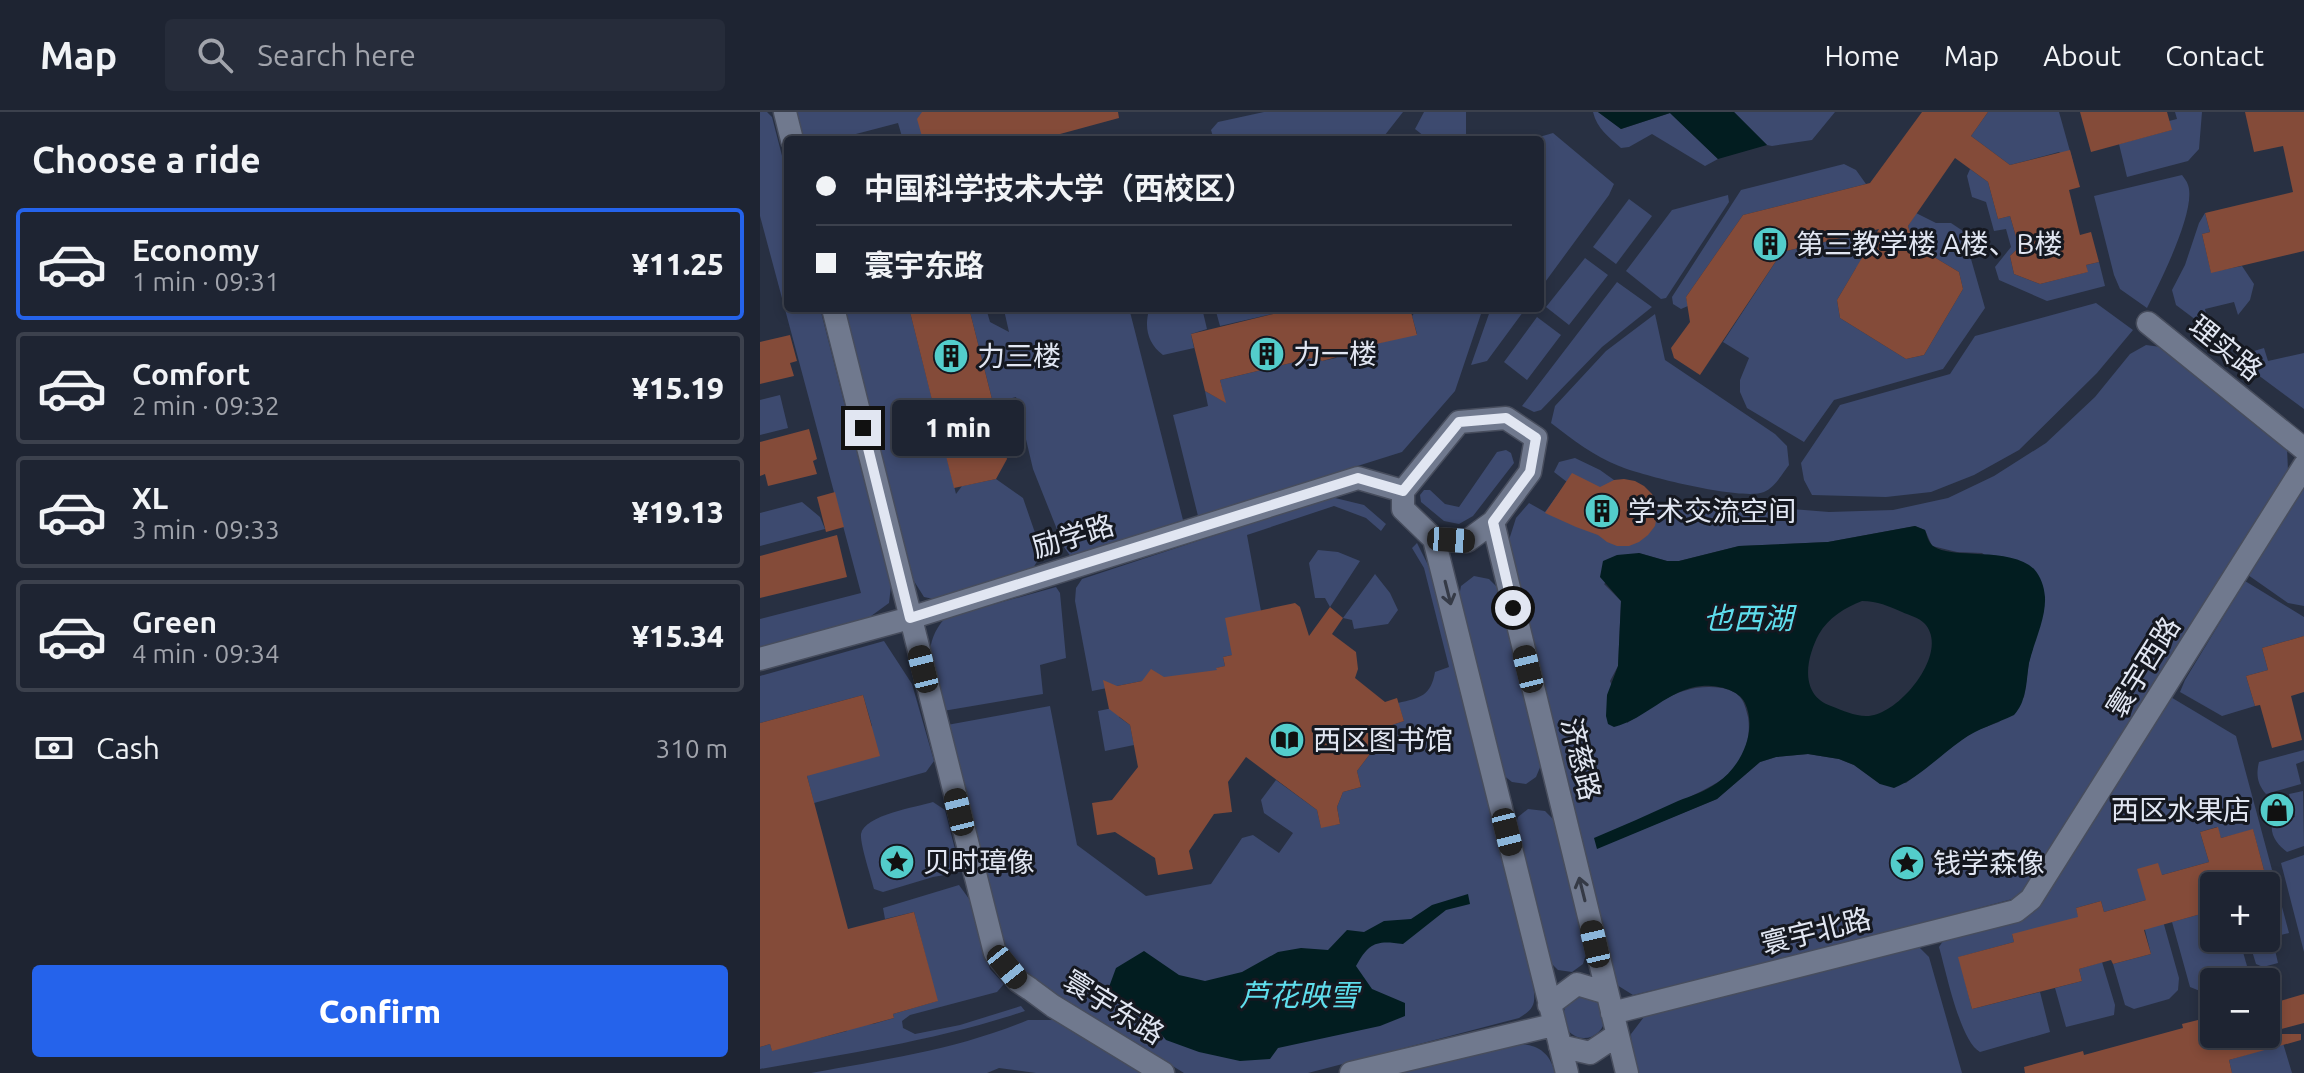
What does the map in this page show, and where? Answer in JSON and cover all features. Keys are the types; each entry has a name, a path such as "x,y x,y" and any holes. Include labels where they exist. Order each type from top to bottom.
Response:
{"street":[{"path":"785,112 791,136"},
{"name":"寰宇东路","path":"834,312 995,953 1018,981 1163,1073"},
{"name":"理实路","path":"2148,323 2304,449"},
{"path":"1434,539 1467,541 1493,522 1530,472 1536,438 1506,418 1459,422 1403,491 1403,509 1434,539 1567,1073"},
{"name":"寰宇西路","path":"2031,899 2304,466"},
{"name":"励学路","path":"760,659 910,618 1358,478 1403,491"},
{"name":"济慈路","path":"1493,522 1627,1073"},
{"name":"寰宇北路","path":"1609,1003 2016,911 2031,899"},
{"path":"1351,1073 1554,1025 1577,984 1609,1003"},
{"path":"1554,1025 1590,1053 1617,1035"}],"shaded area":[{"path":"760,112 767,112 772,117 784,164 784,306 760,216"},
{"path":"794,112 922,112 923,136 902,136 898,123 848,136 801,136"},
{"path":"1264,112 1403,112 1384,136 1213,136 1211,130 1218,122"},
{"path":"1424,112 1466,112 1466,136 1424,136 1415,129"},
{"path":"1593,112 1598,112 1621,129 1670,113 1718,159 1705,166 1652,134 1621,148 1600,128"},
{"path":"1734,112 1835,112 1812,140 1772,146 1767,145"},
{"path":"1988,112 2059,112 2073,162 2059,152 2010,165 1971,136"},
{"path":"2175,112 2202,112 2199,149 2188,161 2127,177 2119,144 2171,130 2169,121 2177,119"},
{"path":"1553,133 1614,184 1544,284 1544,136"},
{"path":"1844,164 1856,170 1866,184 1743,215 1686,297 1688,306 1681,309 1673,304 1672,297 1741,190"},
{"path":"1970,169 1988,182 1998,219 2010,216 2019,247 2010,256 2014,274 2040,284 2087,272 2086,265 2099,262 2105,286 2047,301 1999,280 1995,267 2011,247 2006,229 1994,231 1986,202 1972,197 1967,176"},
{"path":"2182,175 2188,185 2187,211 2175,247 2147,308 2120,289 2094,196"},
{"path":"1728,195 1729,202 1666,298 1661,299 1626,271 1672,210"},
{"path":"1629,199 1652,216 1616,264 1593,247"},
{"path":"1916,213 1936,223 1951,223 1963,231 1985,308 1943,369 1834,400 1804,442 1747,408 1740,392 1740,380 1749,358 1723,342 1782,252 1863,233 1871,264 1856,268 1837,300 1840,318 1906,359 1924,355 1963,289 1959,272 1914,245 1908,226"},
{"path":"2205,213 2210,232 2202,234 2211,272 2242,266 2254,284 2250,300 2238,315 2234,302 2205,309 2208,322 2200,323 2176,305 2172,290"},
{"path":"1585,258 1608,275 1569,325 1546,307"},
{"path":"1617,282 1652,307 1602,347 1541,410 1534,412 1522,406"},
{"path":"2096,303 2133,330 2097,373 2019,450 1974,475 1931,492 1886,497 1812,495 1804,480 1801,463 1840,405 1950,374 1975,336"},
{"path":"786,312 821,312 891,586 889,603 867,619 760,648 760,619 861,593"},
{"path":"843,312 910,312 956,494 962,486 996,479 1023,498 1042,553 1032,570 938,600 924,597 907,570"},
{"path":"970,312 987,312 990,322 1009,332 1004,312 1130,312 1183,520 1071,557 1064,547 1033,469 1016,397 993,403"},
{"path":"1149,312 1203,312 1207,329 1191,334 1194,348 1163,355 1148,335"},
{"path":"1216,312 1281,312 1220,326"},
{"path":"1415,312 1482,312 1455,391 1402,452 1198,516 1173,415 1208,406 1205,391 1225,402 1220,380 1316,357 1322,361 1336,358 1340,352 1417,334 1412,316"},
{"path":"1490,312 1523,312 1487,361 1471,365"},
{"path":"1655,314 1665,360 1775,434 1787,446 1789,465 1768,490 1753,494 1715,490 1631,470 1592,452 1551,423 1555,406 1606,351"},
{"path":"1537,317 1561,335 1527,380 1504,362"},
{"path":"2146,345 2161,347 2287,448 2288,471 2162,676 2020,897 1794,957 1633,995 1617,985 1508,543 1516,518 1529,503 1545,512 1567,482 1554,472 1559,462 1575,458 1614,480 1641,486 1656,504 1730,504 1829,512 1893,510 1948,498 1994,476 2046,443 2095,397 2130,354","holes":["1915,526 1925,530 1932,546 1957,552 1982,553 2045,600 2029,662 2024,697 1999,722 1961,740 1906,783 1880,784 1854,765 1808,754 1760,762 1717,799 1597,848 1724,778 1742,757 1749,730 1748,717 1740,697 1722,688 1708,687 1683,691 1627,723 1610,681 1618,666 1621,601 1604,584 1639,553 1679,561 1739,546 1828,542"]},
{"path":"2264,348 2268,361 2304,353 2304,409 2250,369 2254,351"},
{"path":"780,395 788,428 760,435 760,400"},
{"path":"1506,450 1511,453 1514,463 1473,516 1459,524 1444,521 1421,502 1420,495 1424,490 1430,490 1445,504 1459,507 1497,452"},
{"path":"2304,486 2304,606 2288,603 2248,575 2296,492"},
{"path":"1331,497 1364,505 1386,524 1381,531 1366,518 1334,506 1247,535 1261,611 1232,655 1223,657 1225,666 1217,668 1218,677 1142,681 1092,691 1075,601 1076,588 1082,579"},
{"path":"802,502 820,517 825,529 760,546 760,513"},
{"path":"1417,543 1430,569 1533,982 1534,999 1529,1011 1519,1018 1308,1073 1184,1073 1029,977 1014,962 1001,938 947,725 1050,706 1077,845 1146,896 1211,884 1242,838 1253,835 1279,853 1293,833 1264,813 1261,800 1276,780 1317,810 1321,827 1340,824 1337,807 1343,792 1361,787 1357,771 1392,725 1404,721 1398,703 1423,695 1431,686 1435,672 1449,667 1424,568 1412,548"},
{"path":"1318,550 1338,552 1360,561 1330,607 1325,598 1315,598 1309,563"},
{"path":"1375,574 1390,593 1398,610 1388,624 1354,629 1352,620 1343,618"},
{"path":"1474,576 1489,579 1499,589 1541,765 1536,777 1526,784 1512,782 1503,775 1459,597 1461,586"},
{"path":"2245,581 2304,617 2304,636 2262,648 2268,670 2246,676 2255,706 2222,716 2180,692"},
{"path":"1056,587 1060,593 1066,658 1040,665 1043,694 943,711 930,652 937,629 945,618"},
{"path":"884,641 912,684 934,761 926,772 814,803 807,776 872,726 863,695 760,723 760,676"},
{"path":"2169,696 2236,736 2273,872 2257,872 2264,870 2253,830 2221,838 2217,827 2200,832 2209,862 2162,875 2146,900 2104,912 2101,901 2076,908 2085,940 2012,934 2014,942 1959,957 1972,1009 2040,992 2050,1032 1980,1052 1960,1020 1939,947 1945,938 2025,916"},
{"path":"1127,705 1119,717 1130,725 1134,745 1105,751 1098,711"},
{"path":"2304,750 2304,761 2296,764 2301,784 2266,794 2258,779 2259,762"},
{"path":"2303,791 2304,846 2287,852 2275,840 2272,823 2295,817 2289,794"},
{"path":"933,802 945,810 958,861 956,873 883,892 874,889 861,839 864,827 881,817"},
{"path":"1528,809 1545,811 1555,821 1587,951 1583,964 1572,972 1558,970 1548,960 1515,828 1518,817"},
{"path":"2304,855 2304,952 2281,863"},
{"path":"959,885 972,903 990,969 1004,984 997,992 910,1015 902,1021 903,1028 915,1034 960,1025 1021,1006 1025,1011 927,1038 760,1069 760,1047 770,1044 772,1050 847,1031 846,1026 873,1024 894,1018 893,1014 937,1001 914,912 885,919 883,908"},
{"path":"2280,900 2289,933 2280,935"},
{"path":"2200,914 2200,952 2243,952 2248,968 2200,968 2200,991 2190,987 2172,922"},
{"path":"2163,921 2179,978 2178,990 2169,999 2134,1009 2125,1005 2113,964 2151,954 2144,926"},
{"path":"1919,947 1929,957 1962,1073 1636,1073 1631,1034 1647,1013"},
{"path":"2252,952 2275,952 2278,963 2263,967 2256,964"},
{"path":"2102,962 2115,1005 2114,1015 2066,1027 2055,988 2082,981 2079,969"},
{"path":"1584,996 1599,1002 1605,1017 1599,1032 1584,1038 1569,1032 1563,1017 1569,1002"},
{"path":"1028,1020 1059,1020 1146,1073 1036,1073 999,1068 987,1073 811,1073 948,1046"},
{"path":"2280,1033 2292,1073 2232,1073 2229,1060 2268,1048 2280,1048"},
{"path":"1507,1043 1537,1048 1548,1057 1555,1073 1388,1073"}],"water":[{"path":"1598,112 1734,112 1767,145 1718,159 1670,113 1621,129"},
{"name":"也西湖","path":"1915,526 1925,530 1931,544 1942,550 2011,558 2034,569 2043,585 2045,605 2029,663 2024,695 2014,715 1968,736 1921,772 1894,788 1880,784 1854,765 1839,759 1808,754 1760,762 1717,799 1597,849 1594,838 1703,791 1726,776 1745,748 1749,725 1749,714 1742,698 1726,689 1708,686 1678,693 1626,723 1614,727 1608,724 1607,695 1618,666 1621,601 1600,577 1603,561 1617,555 1639,553 1679,561 1739,546 1828,542","holes":["1862,601 1878,603 1914,617 1924,623 1931,635 1931,649 1918,680 1892,706 1866,716 1821,701 1814,693 1808,675 1814,644 1823,628 1832,618"]},
{"name":"芦花映雪","path":"1468,894 1470,904 1446,910 1403,944 1375,944 1356,966 1372,989 1405,1003 1405,1016 1380,1026 1278,1048 1270,1059 1240,1061 1199,1052 1166,1040 1151,1022 1126,1003 1113,1000 1109,987 1116,968 1144,951 1179,975 1205,981 1242,972 1278,952 1301,948 1328,950 1347,930 1364,932 1384,921 1411,919 1432,905"}],"building":[{"path":"922,112 1118,112 1119,118 1053,136 922,136 917,119"},
{"name":"第三教学楼 A楼、B楼","path":"1922,112 1988,112 1971,136 2010,165 2070,150 2080,187 2069,190 2080,235 2091,232 2099,262 2086,265 2088,272 2040,284 2014,274 2010,256 2019,247 2010,216 1998,219 1988,182 1955,158 1908,226 1914,245 1959,272 1963,289 1924,355 1906,359 1840,318 1837,300 1879,229 1782,252 1700,375 1674,358 1671,348 1690,322 1686,297 1743,215 1870,183"},
{"path":"2080,112 2167,112 2172,130 2091,152"},
{"path":"2245,112 2304,112 2304,251 2211,273 2202,234 2210,232 2205,213 2293,192 2283,146 2254,152"},
{"name":"力三楼","path":"910,312 970,312 996,415 1013,424 1003,442 1007,459 996,479 954,488"},
{"name":"力一楼","path":"1282,312 1411,312 1417,335 1340,352 1337,357 1322,361 1316,357 1220,380 1226,403 1205,391 1191,334"},
{"path":"790,335 797,361 790,363 794,376 760,384 760,342"},
{"path":"809,429 817,459 813,461 817,474 768,486 765,474 760,476 760,442"},
{"name":"学术交流空间","path":"1572,473 1600,487 1624,479 1644,486 1656,504 1655,526 1639,542 1617,546 1545,513"},
{"path":"835,492 844,527 826,532 817,497"},
{"path":"837,535 847,577 760,598 760,556"},
{"name":"西区图书馆","path":"1295,603 1300,607 1309,636 1330,607 1343,618 1332,634 1356,652 1358,669 1355,678 1385,702 1397,698 1404,721 1392,725 1357,771 1361,787 1343,792 1337,807 1340,824 1321,828 1317,810 1246,757 1228,782 1232,812 1214,814 1189,851 1193,869 1158,875 1155,858 1115,832 1097,835 1092,803 1112,800 1138,767 1130,725 1109,709 1103,680 1117,686 1142,681 1151,669 1164,677 1217,670 1225,666 1223,657 1232,655 1225,618"},
{"path":"2304,636 2304,692 2291,696 2302,740 2272,748 2260,705 2255,706 2246,676 2268,670 2262,648"},
{"path":"863,695 880,756 807,776 848,929 914,912 938,1001 893,1014 894,1018 772,1051 770,1044 760,1047 760,723"},
{"path":"2218,827 2221,838 2253,829 2264,870 2200,872 2200,914 2144,930 2151,954 2079,969 2082,981 1972,1009 1958,957 2014,942 2012,934 2078,917 2076,908 2101,901 2104,912 2146,900 2137,869 2158,863 2162,875 2209,862 2200,832"},
{"path":"2304,994 2304,1023 2280,1029 2280,1001"},
{"path":"2200,1020 2200,1048 2272,1048 2229,1060 2232,1073 2025,1073 2024,1067 2083,1051 2084,1055 2183,1028 2182,1024"},
{"path":"2280,1034 2301,1034 2301,1040 2280,1046"}],"place":[{"name":"第三教学楼 A楼、B楼","path":"1770,244"},
{"name":"力一楼","path":"1267,354"},
{"name":"力三楼","path":"951,356"},
{"name":"学术交流空间","path":"1602,511"},
{"name":"西区图书馆","path":"1287,740"},
{"name":"西区水果店","path":"2277,810"},
{"name":"贝时璋像","path":"897,862"},
{"name":"钱学森像","path":"1907,863"}],"route":[{"path":"863,428 910,618 1358,478 1403,491 1459,422 1506,418 1536,438 1530,472 1493,522 1513,608"}]}
